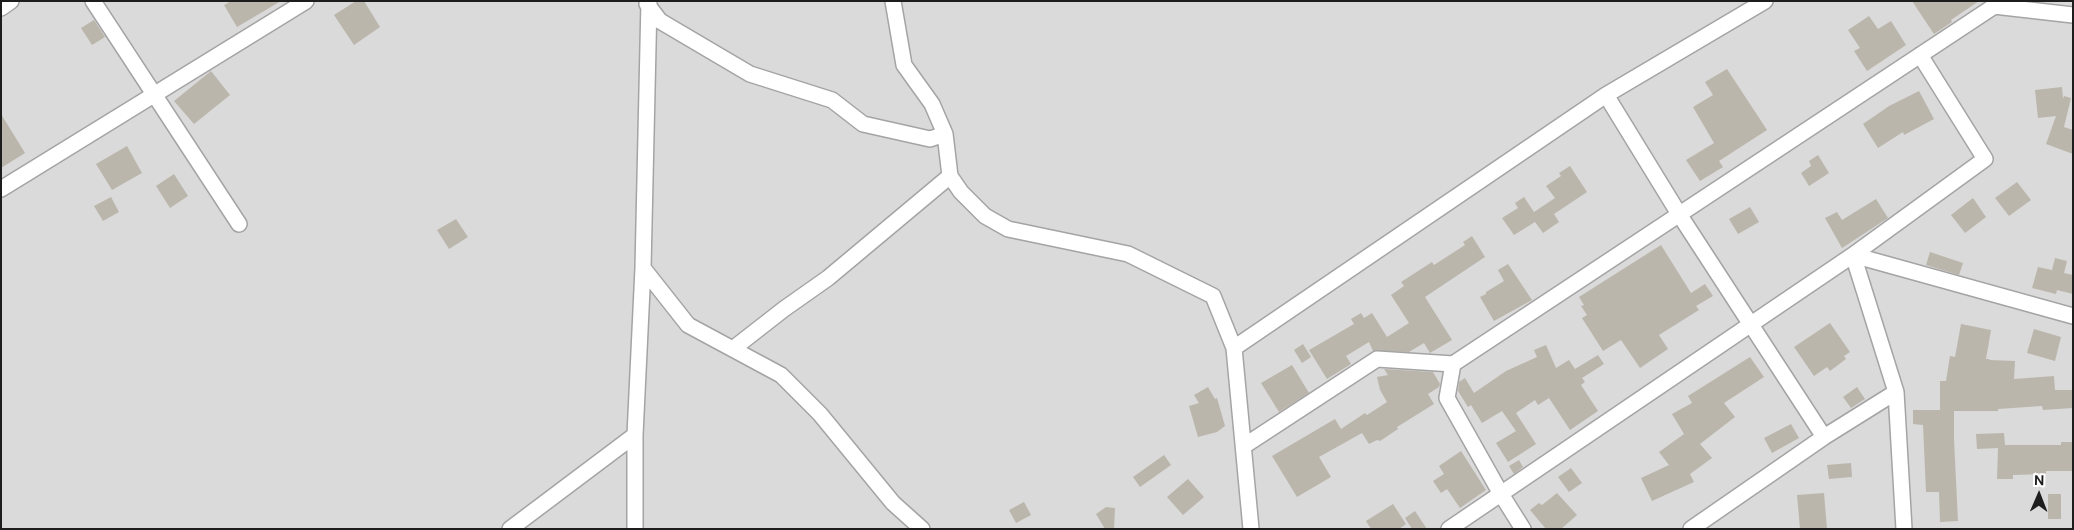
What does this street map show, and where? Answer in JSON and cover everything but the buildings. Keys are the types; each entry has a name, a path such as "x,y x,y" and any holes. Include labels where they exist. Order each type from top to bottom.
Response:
{"street":[{"path":"1,8 11,1"},
{"path":"94,1 239,224"},
{"path":"1,189 306,1"},
{"path":"893,1 904,65 932,104 945,134 950,176 960,192 985,216 1008,229 1128,254 1213,296 1234,348 1251,529"},
{"path":"1234,348 1606,95 1765,1"},
{"path":"647,3 660,21 750,74 832,100 863,124 930,139 945,134"},
{"path":"635,529 635,435 643,268 647,3"},
{"path":"1244,446 1377,359 1453,364 1998,4 2073,15"},
{"path":"1449,529 1853,255 1985,159 1920,55"},
{"path":"1606,95 1679,214 1824,437"},
{"path":"734,348 828,278 950,176"},
{"path":"1853,255 2073,316"},
{"path":"1853,255 1896,392 1904,529"},
{"path":"643,268 688,325 734,348 781,375 820,414 893,503 920,528"},
{"path":"1453,364 1447,398 1501,494 1524,529"},
{"path":"1691,529 1824,437 1896,392"},
{"path":"510,529 635,435"}],"shaded area":[{"path":"1,1 2073,1 2073,529 1,529"}]}
